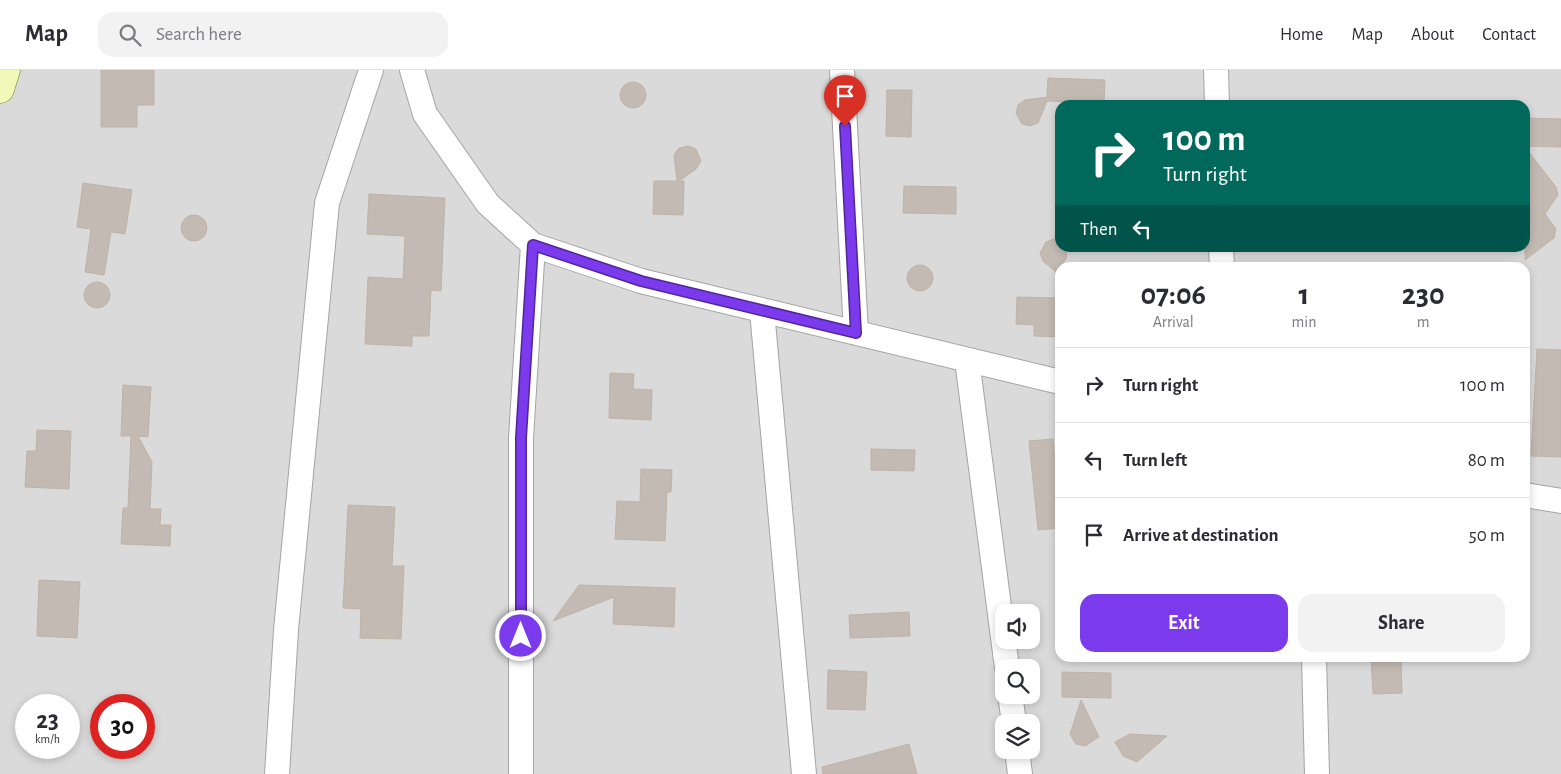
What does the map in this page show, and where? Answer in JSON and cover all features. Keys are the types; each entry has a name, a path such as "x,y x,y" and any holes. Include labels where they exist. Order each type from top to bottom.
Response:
{"main road":[{"path":"0,88 6,70"}],"street":[{"path":"277,774 286,630 328,203 371,70"},
{"path":"412,70 426,114 431,122 488,204 533,245 641,281 1055,381"},
{"path":"842,70 856,333"},
{"path":"1216,70 1217,100"},
{"path":"521,774 521,438 533,245"},
{"path":"762,311 804,774"},
{"path":"968,360 1006,659"},
{"path":"1530,496 1561,502"},
{"path":"1314,662 1317,774"},
{"path":"1018,759 1020,774"}],"shaded area":[{"path":"0,70 1561,70 1561,774 0,774"}],"building":[{"path":"101,70 154,70 154,105 137,105 137,127 101,127"},
{"path":"1048,78 1105,80 1104,100 1047,101 1038,123 1030,126 1022,124 1016,113 1018,105 1025,100 1047,97"},
{"path":"633,82 642,86 646,95 642,104 633,108 624,104 620,95 624,86"},
{"path":"887,90 912,90 911,137 886,136"},
{"path":"1530,118 1561,119 1561,147 1530,146"},
{"path":"688,146 696,149 701,161 696,169 679,181 684,181 683,215 653,214 654,181 677,181 674,155 679,148"},
{"path":"1530,153 1556,187 1558,195 1545,214 1556,229 1554,238 1525,260 1525,252 1530,252"},
{"path":"83,183 132,190 125,234 111,232 104,275 85,272 91,229 77,227"},
{"path":"904,186 956,187 956,214 903,213"},
{"path":"369,194 445,198 441,291 431,290 429,336 412,336 412,346 365,344 368,277 403,279 405,236 367,234"},
{"path":"194,215 203,219 207,228 203,237 194,241 185,237 181,228 185,219"},
{"path":"1055,239 1055,252 1067,252 1064,262 1055,262 1055,271 1043,261 1040,253 1046,242"},
{"path":"920,265 929,269 933,278 929,287 920,291 911,287 907,278 911,269"},
{"path":"97,282 106,286 110,295 106,304 97,308 88,304 84,295 88,286"},
{"path":"1017,297 1055,298 1055,337 1034,336 1034,325 1016,324"},
{"path":"1537,349 1561,350 1561,457 1531,456"},
{"path":"610,373 634,374 633,389 652,390 651,420 609,418"},
{"path":"123,385 151,387 148,437 138,436 152,462 150,509 161,509 160,525 171,525 170,546 121,544 123,508 128,508 131,436 121,436"},
{"path":"37,430 71,431 69,489 25,487 27,451 36,451"},
{"path":"1053,439 1055,453 1055,528 1038,530 1029,441"},
{"path":"871,449 915,450 914,471 871,470"},
{"path":"641,469 672,470 671,492 667,492 665,541 615,539 617,501 640,502"},
{"path":"348,505 395,507 392,566 404,566 401,639 360,638 361,609 343,608"},
{"path":"39,580 80,582 77,638 37,636"},
{"path":"579,585 675,588 674,627 613,624 614,597 553,621"},
{"path":"909,612 910,636 850,638 849,615"},
{"path":"1371,662 1401,662 1402,693 1373,694"},
{"path":"828,670 867,672 865,710 827,709"},
{"path":"1062,672 1111,673 1111,698 1062,697"},
{"path":"1081,700 1099,737 1085,746 1076,744 1070,734"},
{"path":"1130,734 1167,736 1137,762 1123,756 1115,742"},
{"path":"909,744 917,774 823,774 822,767"}],"route":[{"path":"521,636 521,438 533,245 641,281 856,333 845,126"}]}
